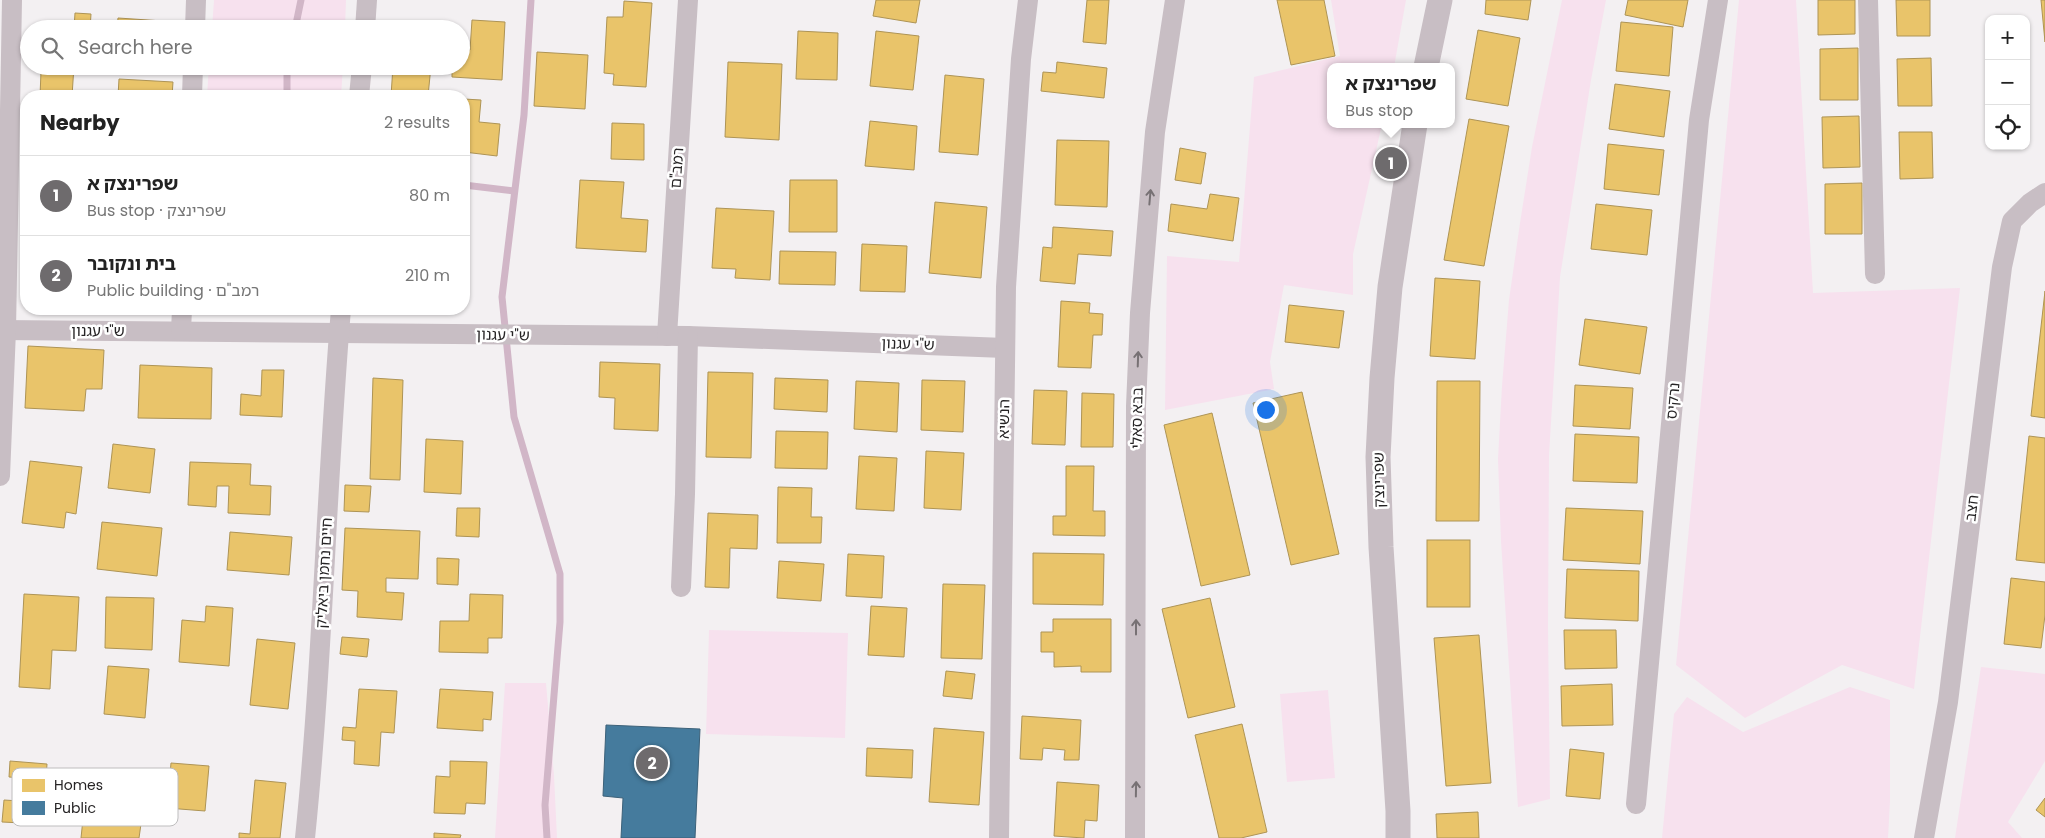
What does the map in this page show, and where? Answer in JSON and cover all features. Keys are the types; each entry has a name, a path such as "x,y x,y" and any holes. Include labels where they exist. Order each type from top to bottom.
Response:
{"street":[{"path":"0,476 12,0"},
{"path":"195,20 196,0"},
{"path":"366,20 367,0"},
{"name":"רמב\"ם","path":"667,336 688,0"},
{"name":"הנשיא","path":"999,838 1006,287 1019,78 1028,0"},
{"name":"בבא סאלי","path":"1135,838 1136,406 1140,322 1155,132 1175,0"},
{"path":"1427,63 1440,0"},
{"name":"נרקיס","path":"1636,804 1699,120 1718,0"},
{"path":"1868,0 1875,274"},
{"path":"192,90 193,75"},
{"path":"360,90 361,75"},
{"name":"שפרינצק","path":"1398,838 1398,811 1381,547 1378,457 1382,378 1390,287 1413,128"},
{"name":"חצב","path":"1924,838 1948,702 2002,267 2012,221 2030,203 2045,193"},
{"path":"181,331 182,315"},
{"name":"חיים נחמן ביאליק","path":"305,838 314,746 340,315"},
{"name":"ש\"י עגנון","path":"3,330 688,336 1005,348"},
{"path":"681,587 688,336"}],"shaded area":[{"path":"214,0 346,0 345,20 213,20"},
{"path":"1331,0 1406,0 1395,63 1327,63 1327,128 1381,128 1353,254 1353,295 1284,285 1270,362 1274,389 1165,410 1167,256 1239,262 1254,77 1340,56"},
{"path":"1562,0 1606,0 1591,80 1560,277 1549,455 1550,799 1518,807 1501,541 1498,459 1509,300 1532,147"},
{"path":"1739,0 1796,0 1813,293 1960,288 1914,689 1842,665 1745,718 1676,665"},
{"path":"208,75 342,75 341,90 207,90"},
{"path":"709,630 848,633 845,738 706,734"},
{"path":"1981,667 2045,674 2045,761 2008,822 2022,838 1955,838"},
{"path":"505,683 546,683 557,838 495,838"},
{"path":"1850,687 1890,700 1888,838 1662,838 1674,714 1687,697 1743,732"},
{"path":"1328,690 1335,778 1287,782 1280,694"}],"building: Homes":[{"path":"876,0 920,0 916,23 873,16"},
{"path":"1087,0 1109,0 1106,44 1083,42"},
{"path":"1277,0 1324,0 1335,56 1291,65"},
{"path":"1486,0 1531,0 1528,20 1485,14"},
{"path":"1628,0 1688,0 1683,27 1625,15"},
{"path":"1818,0 1855,0 1855,34 1818,35"},
{"path":"1896,0 1930,0 1930,36 1897,36"},
{"path":"2041,0 2045,0 2045,42"},
{"path":"624,1 652,3 646,87 613,85 614,74 604,73 607,17 623,17"},
{"path":"75,13 91,14 91,20 75,20"},
{"path":"118,18 148,20 118,20"},
{"path":"472,20 505,22 502,80 452,77 452,75 470,75"},
{"path":"1621,22 1673,27 1669,76 1616,71"},
{"path":"1478,30 1520,38 1508,106 1466,99"},
{"path":"798,31 838,33 837,80 796,79"},
{"path":"876,31 919,36 913,90 870,86"},
{"path":"1858,48 1858,100 1820,100 1820,49"},
{"path":"537,52 588,55 585,109 534,106"},
{"path":"1931,58 1932,106 1898,106 1897,59"},
{"path":"728,62 782,64 779,140 725,137"},
{"path":"1057,62 1107,68 1104,98 1041,91 1043,72 1056,73"},
{"path":"41,75 73,75 72,90 40,90"},
{"path":"392,75 430,75 429,90 391,90"},
{"path":"945,75 984,79 978,155 939,152"},
{"path":"119,79 173,82 172,90 118,90"},
{"path":"1615,84 1670,91 1664,137 1609,129"},
{"path":"470,99 481,100 479,122 500,124 497,156 470,153"},
{"path":"1859,116 1860,167 1823,168 1822,117"},
{"path":"1469,119 1509,126 1484,266 1444,260"},
{"path":"870,121 917,126 914,170 865,166"},
{"path":"612,123 644,124 644,160 611,159"},
{"path":"1899,132 1932,132 1933,178 1900,179"},
{"path":"1057,140 1109,141 1107,207 1055,205"},
{"path":"1608,144 1664,150 1659,195 1604,189"},
{"path":"1180,148 1206,153 1201,184 1175,180"},
{"path":"580,180 624,182 621,218 648,220 646,252 576,248"},
{"path":"790,180 837,180 837,232 789,232"},
{"path":"1862,183 1862,234 1825,234 1825,184"},
{"path":"1210,194 1239,198 1233,241 1168,231 1171,204 1207,209"},
{"path":"935,202 987,207 981,278 929,273"},
{"path":"1596,204 1652,210 1647,255 1591,249"},
{"path":"716,208 774,211 770,280 735,278 736,269 712,268"},
{"path":"1053,227 1113,231 1111,256 1078,254 1075,284 1040,281 1043,247 1052,248"},
{"path":"862,244 907,246 905,292 860,291"},
{"path":"780,251 836,252 835,285 779,284"},
{"path":"1435,278 1480,281 1475,359 1430,356"},
{"path":"2045,291 2045,418 2031,416"},
{"path":"1061,301 1090,303 1089,313 1103,314 1102,335 1093,335 1091,368 1058,367"},
{"path":"1289,305 1344,311 1339,348 1285,342"},
{"path":"1585,319 1647,327 1640,374 1579,365"},
{"path":"28,346 104,350 102,389 86,389 84,411 25,408"},
{"path":"600,362 660,364 658,431 614,429 615,398 599,397"},
{"path":"140,365 212,368 211,419 138,418"},
{"path":"262,370 284,370 282,417 240,415 241,394 261,396"},
{"path":"708,372 753,373 751,458 706,457"},
{"path":"373,378 403,380 400,480 370,479"},
{"path":"775,378 828,380 827,412 774,409"},
{"path":"922,380 965,381 963,432 921,430"},
{"path":"856,381 899,383 897,432 854,429"},
{"path":"1437,381 1480,381 1479,521 1436,521"},
{"path":"1575,385 1633,388 1630,429 1573,426"},
{"path":"1034,390 1067,391 1065,445 1032,444"},
{"path":"1302,392 1339,554 1291,565 1253,403"},
{"path":"1082,393 1114,394 1113,447 1081,447"},
{"path":"1212,413 1250,575 1201,586 1164,425"},
{"path":"776,431 828,432 827,469 775,468"},
{"path":"1575,434 1639,437 1637,483 1573,481"},
{"path":"2029,436 2045,438 2045,563 2016,560"},
{"path":"426,439 463,441 461,494 424,492"},
{"path":"113,444 155,449 150,493 108,488"},
{"path":"926,451 964,453 961,510 924,508"},
{"path":"859,456 897,458 894,511 856,509"},
{"path":"30,461 82,467 76,514 66,512 64,528 22,523"},
{"path":"190,462 251,464 250,485 271,486 270,515 228,513 229,486 217,486 216,507 188,505"},
{"path":"1066,466 1094,466 1093,511 1105,511 1105,536 1053,535 1053,516 1066,516"},
{"path":"345,485 371,486 369,512 344,511"},
{"path":"778,487 812,488 811,517 822,517 821,543 777,543"},
{"path":"457,508 480,508 479,537 456,536"},
{"path":"1566,508 1643,511 1640,564 1563,560"},
{"path":"708,513 758,515 757,549 730,548 729,588 705,587"},
{"path":"102,522 162,528 157,576 97,569"},
{"path":"345,528 420,531 418,579 386,578 386,592 404,593 402,620 357,617 358,591 342,590"},
{"path":"230,532 292,537 289,575 227,570"},
{"path":"1427,540 1470,540 1470,607 1427,607"},
{"path":"1033,553 1104,554 1103,605 1033,604"},
{"path":"848,554 884,556 882,598 846,596"},
{"path":"437,558 459,559 458,585 437,584"},
{"path":"779,561 824,564 821,601 777,598"},
{"path":"1567,569 1639,571 1638,621 1565,618"},
{"path":"2011,578 2045,582 2045,615 2041,648 2004,644"},
{"path":"943,584 985,585 982,659 941,658"},
{"path":"24,594 79,597 76,651 52,650 50,689 19,687"},
{"path":"470,594 503,595 502,638 488,638 488,653 439,652 440,621 469,621"},
{"path":"106,597 154,598 152,650 105,648"},
{"path":"1210,598 1235,707 1188,718 1162,609"},
{"path":"206,606 233,608 229,666 179,662 182,620 205,622"},
{"path":"871,606 907,608 904,657 868,655"},
{"path":"1053,619 1111,619 1111,672 1081,672 1081,666 1054,667 1054,652 1041,652 1041,632 1053,632"},
{"path":"1564,630 1616,630 1617,668 1565,669"},
{"path":"1479,635 1491,783 1446,786 1434,638"},
{"path":"342,637 369,639 367,657 340,654"},
{"path":"257,639 295,643 288,709 250,705"},
{"path":"108,666 149,669 145,718 104,714"},
{"path":"946,671 975,674 972,699 943,696"},
{"path":"1612,684 1613,725 1562,726 1561,686"},
{"path":"359,689 397,691 394,733 381,732 379,766 354,764 355,741 342,740 343,727 356,728"},
{"path":"440,689 493,692 491,720 483,719 483,731 437,728"},
{"path":"1022,716 1081,720 1079,760 1064,760 1065,750 1043,748 1042,760 1020,759"},
{"path":"1242,724 1267,832 1241,838 1219,838 1195,735"},
{"path":"934,728 984,732 979,805 929,802"},
{"path":"867,748 913,750 912,778 866,776"},
{"path":"1570,749 1604,753 1600,799 1566,796"},
{"path":"10,761 47,764 47,768 12,768 12,777 9,777"},
{"path":"450,761 487,762 485,804 466,803 465,814 434,813 436,776 450,777"},
{"path":"171,763 209,766 205,811 178,809 178,768 171,768"},
{"path":"255,780 286,783 280,838 239,838 239,833 250,834"},
{"path":"1057,782 1099,785 1097,821 1085,820 1084,838 1054,836"},
{"path":"2045,798 2045,817 2036,810"},
{"path":"4,800 12,800 12,822 2,822"},
{"path":"1478,812 1479,838 1437,838 1436,814"},
{"path":"82,826 141,826 139,838 81,838"},
{"path":"434,833 461,835 460,838 434,838"}],"building: Public":[{"path":"606,725 700,729 695,838 621,838 623,798 603,796"}],"waterway":[{"path":"297,20 301,0"},
{"path":"531,0 524,115 502,297 514,417 560,574 560,622 545,805 547,838"},
{"path":"287,75 287,90"},
{"path":"470,186 514,191"}],"place":[{"name":"שפרינצק א","path":"1391,163"},
{"name":"בית ונקובר","path":"652,763"}]}
